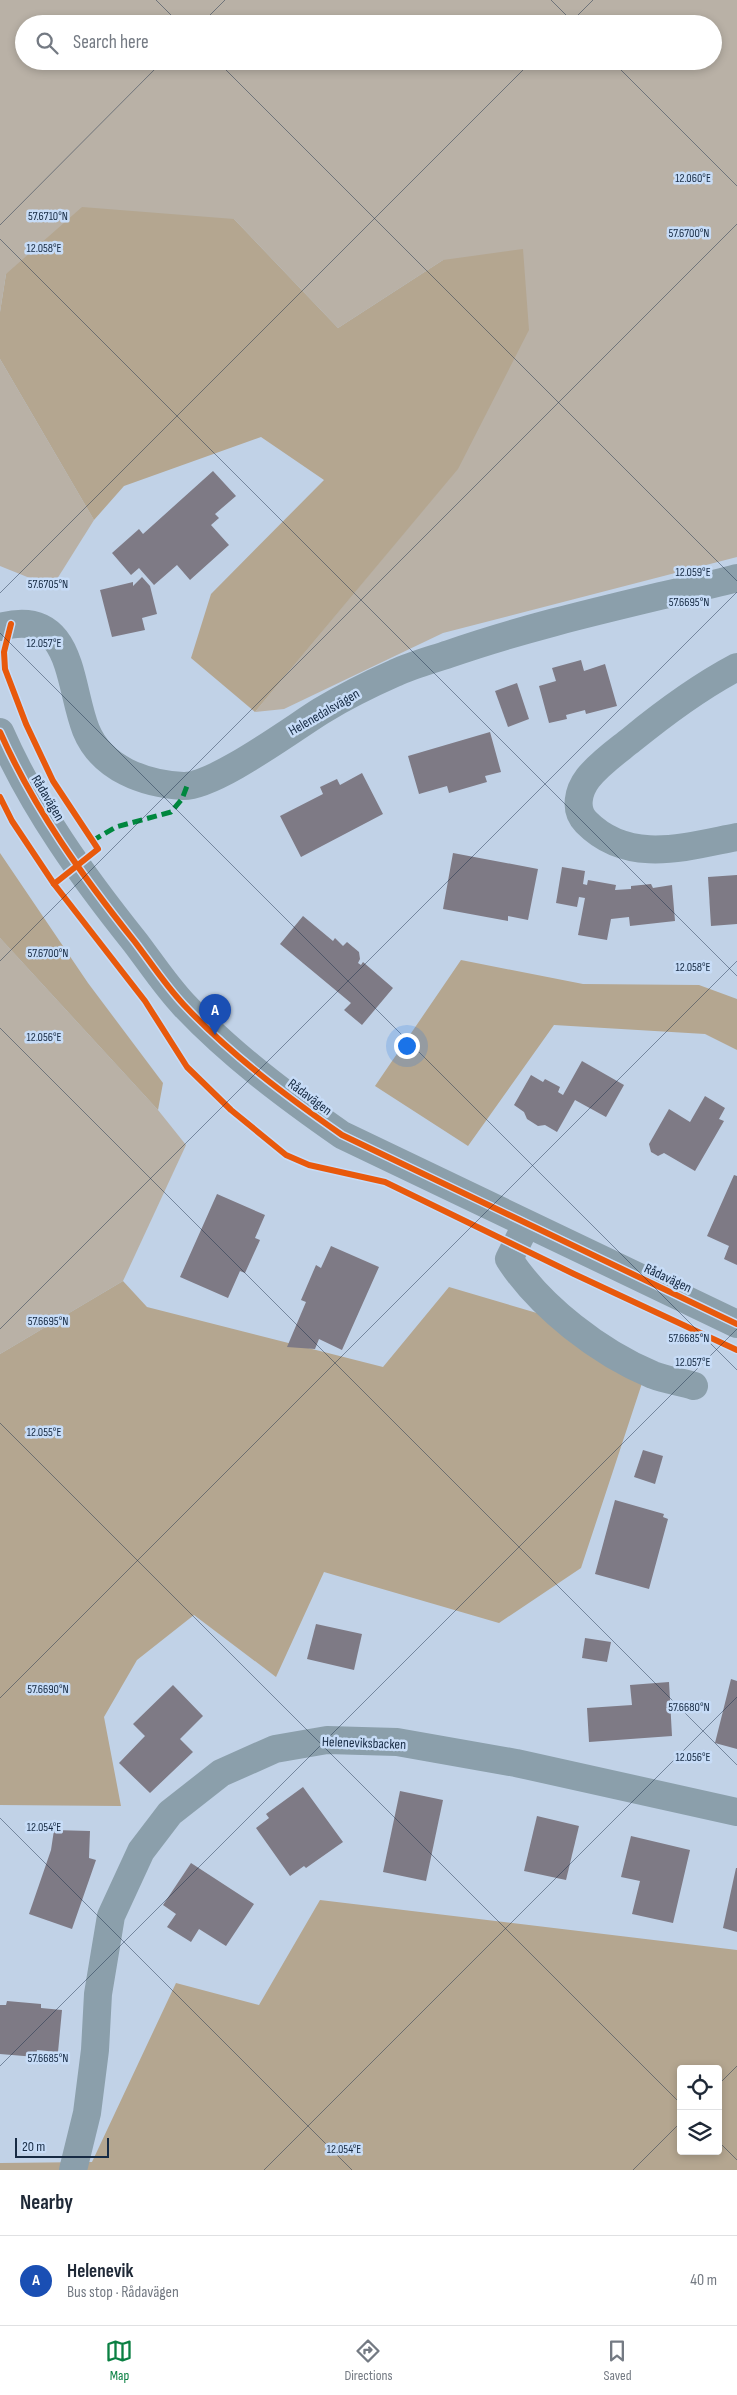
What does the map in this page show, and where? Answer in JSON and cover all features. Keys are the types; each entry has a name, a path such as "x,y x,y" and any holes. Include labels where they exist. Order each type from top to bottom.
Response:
{"street":[{"name":"Helenedalsvägen","path":"0,627 27,624 43,628 59,642 70,666 86,731 102,754 136,778 164,784 187,786 208,780 322,711 396,672 497,638 573,617 737,578"},
{"path":"737,667 669,709 607,759 588,779 578,800 580,817 593,830 620,846 668,850 737,838"},
{"name":"Rådavägen","path":"0,732 13,762 37,806 91,887 183,1004 215,1035 300,1106 342,1135 526,1225 737,1324"},
{"path":"526,1225 509,1259 523,1280 556,1312 603,1349 654,1375 694,1386"},
{"name":"Heleneviksbacken","path":"73,2170 87,2113 95,2050 98,1994 112,1916 141,1851 152,1836 170,1813 221,1773 275,1749 327,1740 397,1742 516,1763 737,1812"}],"shaded area":[{"path":"0,0 737,0 737,557 443,633 284,709 255,712 458,468 443,260 338,328 234,219 6,274 0,312"},
{"path":"82,207 234,219 338,328 443,260 523,249 529,330 458,469 255,712 191,658 211,594 324,480 261,437 124,486 94,520 0,359 0,312 6,274"},
{"path":"0,359 94,520 52,587 0,566"},
{"path":"0,853 88,983 163,1083 158,1110 0,938"},
{"path":"0,938 158,1110 186,1145 123,1281 0,1354"},
{"path":"461,960 583,984 699,985 737,999 737,1050 705,1034 554,1025 468,1146 375,1086"},
{"path":"123,1281 147,1307 383,1367 449,1287 581,1326 649,1362 581,1568 499,1623 324,1572 276,1677 194,1615 137,1660 104,1717 121,1806 0,1805 0,1354"},
{"path":"320,1900 737,1950 737,2170 0,2170 0,2163 92,2162 176,1983 259,2005"}],"building":[{"path":"213,471 236,496 215,514 219,518 211,525 229,545 190,580 177,565 154,585 139,568 131,575 112,553 139,529 143,534"},
{"path":"142,577 150,586 157,614 142,618 145,630 112,637 100,590 133,582 133,586"},
{"path":"581,660 584,671 605,664 617,706 586,714 585,710 566,715 567,719 549,723 539,686 556,681 552,668"},
{"path":"517,683 529,719 508,727 495,691"},
{"path":"490,732 501,772 485,776 487,782 449,793 447,786 419,794 408,756"},
{"path":"362,773 383,814 301,857 280,816 323,794 320,787 337,779 340,785"},
{"path":"453,853 538,869 528,920 508,916 508,921 443,909"},
{"path":"562,867 585,871 583,884 587,885 588,880 616,885 615,890 631,889 631,886 651,884 653,888 672,885 675,921 630,926 629,917 611,919 607,940 578,935 585,898 579,897 577,907 556,903"},
{"path":"737,875 737,924 711,926 708,877"},
{"path":"303,916 333,941 335,938 343,946 347,942 359,952 360,959 358,963 361,965 363,962 393,988 362,1025 344,1010 351,1003 280,944"},
{"path":"582,1061 624,1085 606,1117 575,1100 557,1132 545,1125 538,1126 527,1119 524,1112 514,1105 531,1075 543,1082 545,1079 560,1087 558,1092 563,1095"},
{"path":"705,1096 725,1108 719,1119 724,1121 695,1171 664,1153 658,1156 651,1152 649,1144 669,1109 690,1122"},
{"path":"734,1175 737,1176 737,1265 724,1259 729,1246 707,1236"},
{"path":"217,1194 265,1215 255,1238 260,1240 245,1273 240,1271 228,1298 180,1277"},
{"path":"331,1246 379,1267 342,1350 319,1339 315,1349 287,1347 306,1302 301,1300 316,1265 321,1268"},
{"path":"643,1450 663,1456 655,1484 634,1477"},
{"path":"615,1500 664,1514 663,1517 668,1519 649,1589 595,1574"},
{"path":"316,1624 362,1634 354,1670 307,1659"},
{"path":"585,1638 611,1642 607,1662 582,1658"},
{"path":"731,1679 737,1681 737,1749 715,1743"},
{"path":"669,1682 672,1736 589,1742 587,1708 632,1705 630,1685"},
{"path":"173,1685 203,1716 180,1739 193,1752 150,1793 119,1763 145,1736 133,1724"},
{"path":"303,1787 343,1842 306,1868 304,1866 290,1876 256,1828 269,1818 266,1814"},
{"path":"400,1791 443,1800 426,1881 383,1872"},
{"path":"537,1816 579,1826 566,1880 524,1871"},
{"path":"54,1830 90,1831 89,1858 96,1860 72,1929 29,1914 51,1850"},
{"path":"631,1836 690,1850 673,1923 632,1914 640,1881 621,1877"},
{"path":"191,1863 254,1904 226,1946 199,1929 191,1942 167,1927 176,1914 163,1905"},
{"path":"737,1868 737,1932 723,1928"},
{"path":"7,2001 41,2004 41,2008 62,2010 58,2052 37,2050 36,2057 0,2054 0,2005 6,2005"}],"marked path":[{"path":"92,841 116,827 171,812 182,799 187,786"}],"cycle path":[{"path":"11,624 4,652 5,669 26,724 53,781 98,849 54,884"},
{"path":"0,732 13,760 44,815 97,893 177,998 220,1040 259,1074 342,1135 737,1324"},
{"path":"0,797 12,821 54,884 145,1001 187,1067 231,1110 286,1155 309,1165 385,1182 574,1274 737,1350"}],"place":[{"name":"Helenevik","path":"215,1035"}]}
